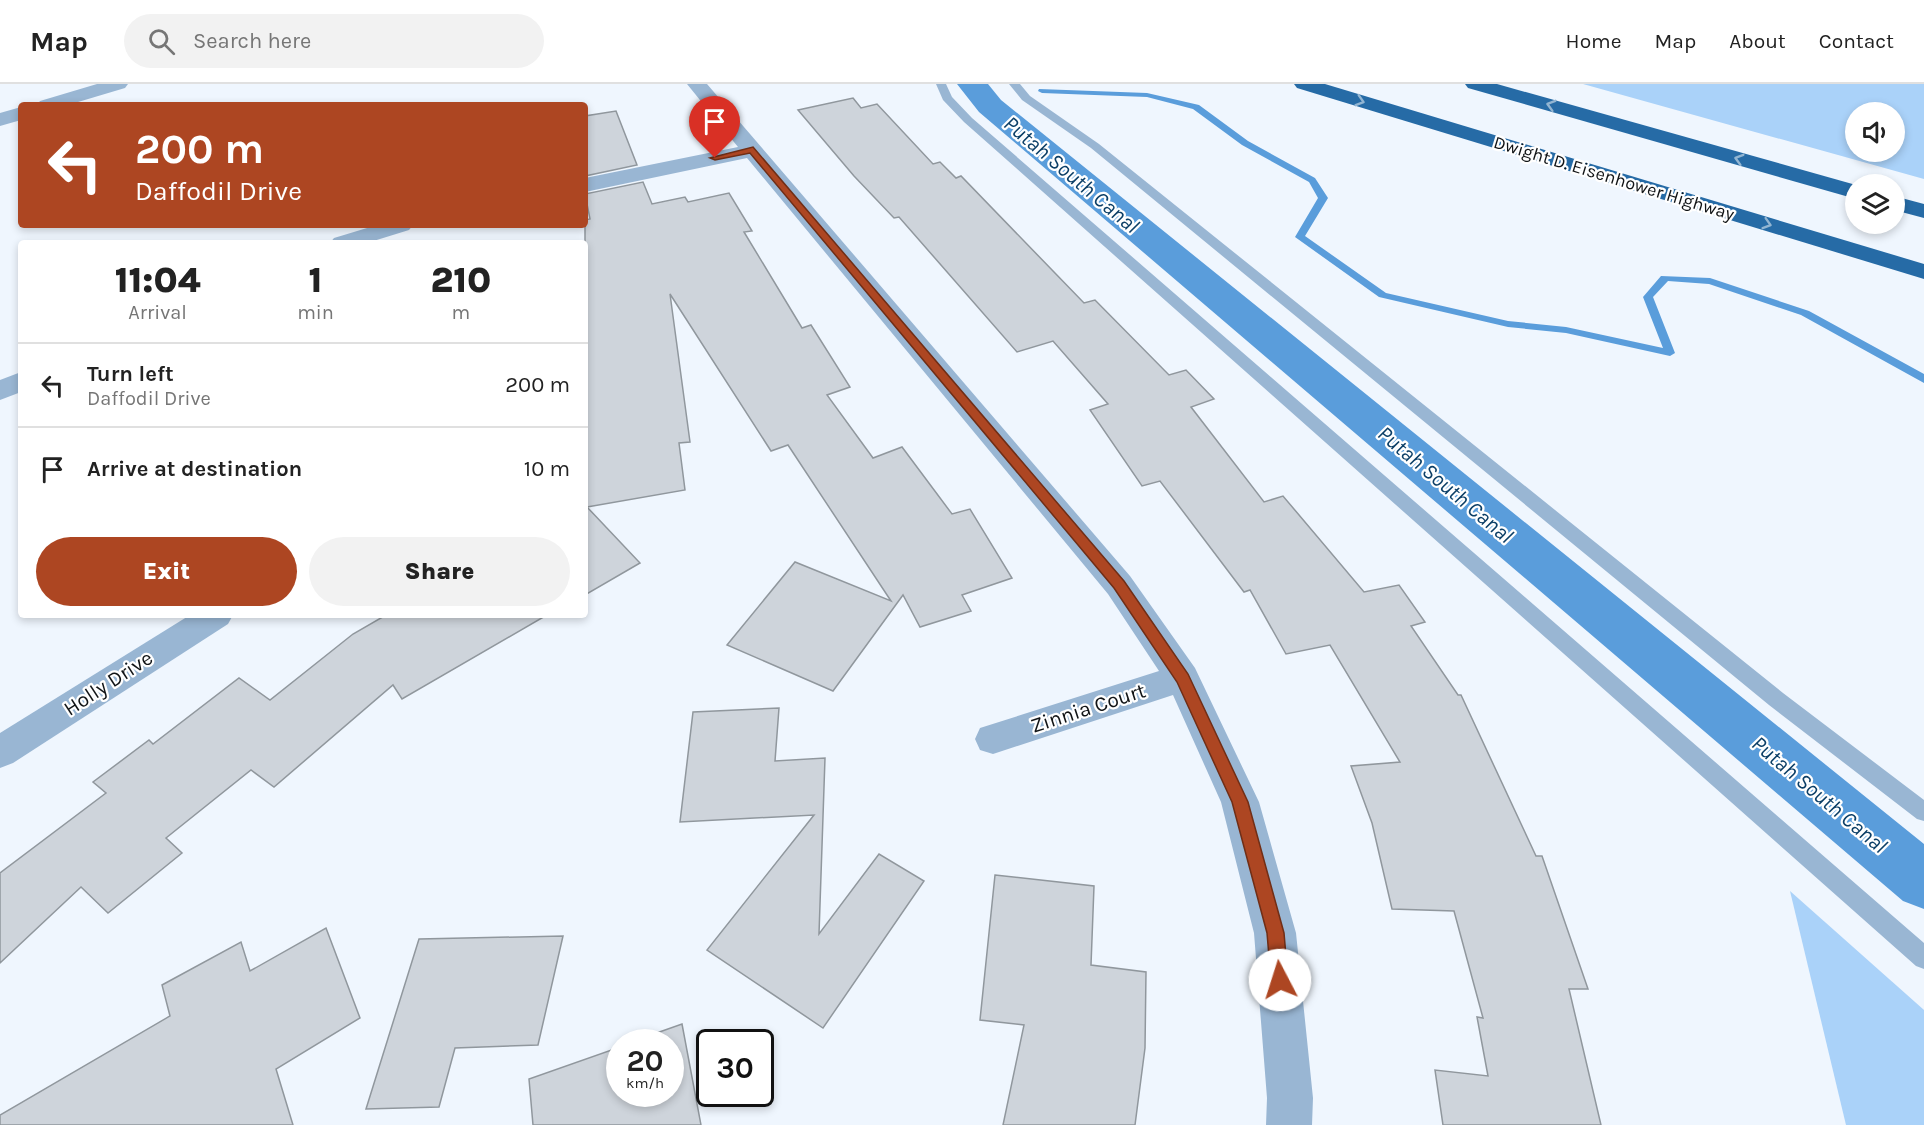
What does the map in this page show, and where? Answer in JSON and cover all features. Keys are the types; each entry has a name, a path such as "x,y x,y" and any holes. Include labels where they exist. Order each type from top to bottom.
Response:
{"highway":[{"name":"Dwight D. Eisenhower Highway","path":"1304,84 1924,272"},
{"path":"1475,84 1845,189"},
{"path":"1905,206 1924,211"}],"street":[{"path":"57,102 118,84"},
{"path":"697,84 1119,585 1183,678 1240,802 1275,933 1290,1098 1289,1125"},
{"path":"0,120 18,114"},
{"path":"588,184 753,150"},
{"path":"353,240 391,228"},
{"path":"0,391 18,382"},
{"name":"Holly Drive","path":"0,752 211,618"},
{"name":"Zinnia Court","path":"993,739 1183,678"}],"lane":[{"path":"941,84 947,98 977,128 1924,958"},
{"path":"1014,84 1026,98 1095,146 1776,699 1924,813"}],"shaded area":[{"path":"1583,84 1924,84 1924,179 1863,162 1905,162 1905,102 1845,102 1845,157"},
{"path":"1790,891 1924,1010 1924,1125 1846,1125"}],"building":[{"path":"853,98 861,108 877,104 933,164 940,162 956,178 961,176 1084,303 1095,300 1169,375 1186,370 1214,399 1191,407 1264,502 1283,496 1364,592 1399,585 1425,622 1411,626 1458,695 1461,695 1536,856 1542,856 1588,989 1569,989 1601,1125 1443,1125 1435,1070 1488,1076 1477,1017 1483,1018 1454,911 1392,909 1372,823 1351,766 1400,762 1330,645 1286,654 1250,590 1244,592 1160,481 1142,486 1090,410 1108,404 1053,341 1017,352 899,217 894,218 854,176 798,110"},
{"path":"616,111 637,165 588,175 588,116"},
{"path":"643,182 652,204 685,197 688,202 729,193 752,231 744,232 802,328 811,325 850,387 827,395 873,458 902,447 952,514 970,509 1012,578 962,595 971,611 920,627 903,595 833,691 727,645 795,562 891,601 788,445 771,451 670,294 690,442 679,443 685,490 588,507 588,240 585,240 585,228 588,228 588,219 590,219 588,193"},
{"path":"588,508 640,563 588,593"},
{"path":"381,618 542,618 402,699 393,685 274,787 251,770 166,838 182,853 108,913 81,887 0,963 0,873 106,793 93,782 149,740 153,744 239,678 270,700 353,634"},
{"path":"779,708 775,761 825,758 819,934 879,854 924,881 823,1028 707,950 814,815 680,822 693,712"},
{"path":"995,875 1094,886 1091,965 1146,972 1145,1048 1135,1125 1003,1125 1024,1025 980,1020"},
{"path":"326,928 360,1018 276,1069 293,1125 0,1125 0,1115 170,1016 162,985 241,942 250,971"},
{"path":"563,936 538,1045 455,1048 439,1107 366,1109 419,939"},
{"path":"682,1024 683,1029 668,1029"},
{"path":"684,1035 701,1125 533,1125 529,1079 606,1052 606,1107 684,1107"}],"waterway":[{"name":"Putah South Canal","path":"972,84 990,106 1924,881"},
{"path":"1042,91 1147,95 1196,107 1245,143 1312,180 1323,198 1300,237 1383,295 1508,324 1566,330 1670,353 1648,297 1665,278 1710,281 1805,313 1924,379"}],"route":[{"path":"715,158 753,150 1119,585 1183,678 1240,802 1275,933 1280,980"}]}
